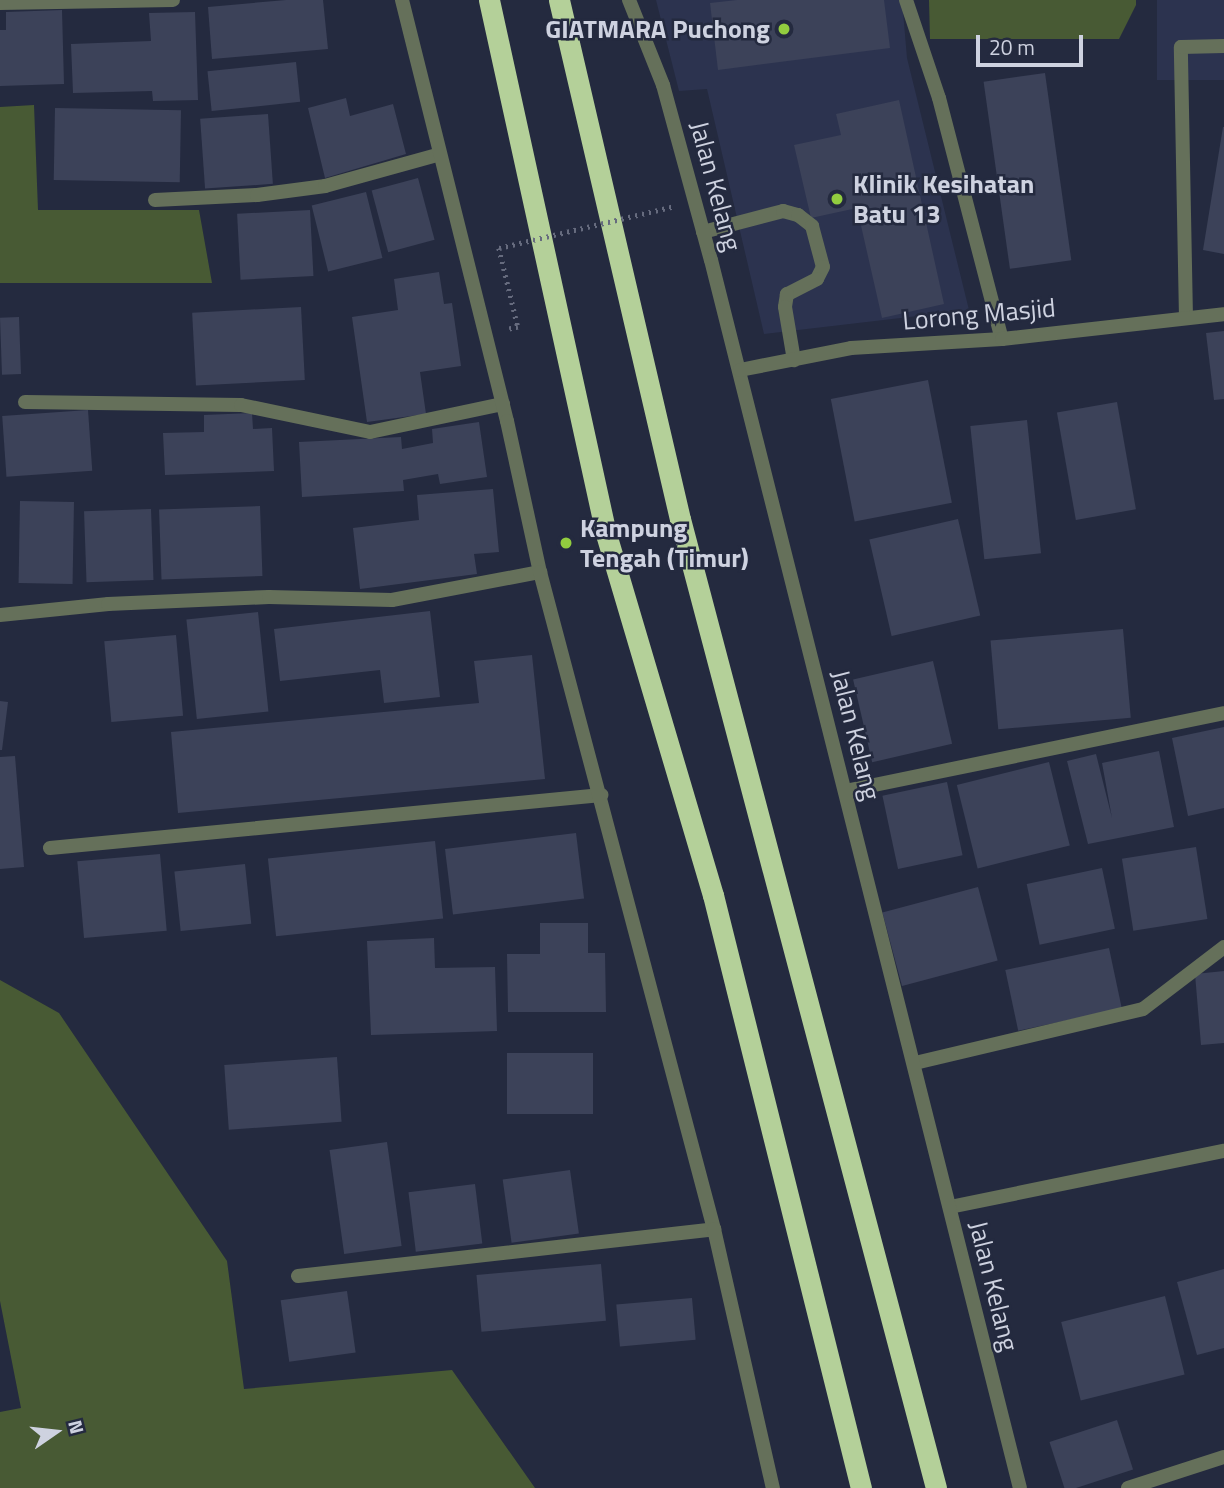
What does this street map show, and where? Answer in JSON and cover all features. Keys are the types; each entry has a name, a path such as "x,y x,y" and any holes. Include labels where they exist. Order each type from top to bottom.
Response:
{"highway":[{"path":"489,0 606,534 713,895 861,1488"},
{"path":"559,0 680,519 936,1486"}],"street":[{"path":"0,3 173,0"},
{"path":"402,0 503,404 540,572 714,1229 773,1488"},
{"name":"Jalan Kelang","path":"629,0 663,85 740,370 1020,1488"},
{"path":"906,0 939,98 1002,339"},
{"path":"1186,318 1181,47 1224,46"},
{"path":"155,200 257,195 325,186 440,154"},
{"path":"703,232 783,211 798,215 812,226 823,267 817,279 787,294 785,307 794,360"},
{"name":"Lorong Masjid","path":"740,370 851,348 1002,339 1224,314"},
{"path":"25,402 241,405 370,432 503,404"},
{"path":"0,615 108,604 229,599 392,600 540,572"},
{"path":"845,791 1224,713"},
{"path":"50,848 601,795"},
{"path":"915,1063 1143,1009 1224,947"},
{"path":"950,1207 1224,1152"},
{"path":"298,1276 714,1229"},
{"path":"1128,1488 1224,1457"}],"path":[{"path":"518,327 499,248 675,206"}],"shaded area":[{"name":"Klinik Kesihatan Batu 13","path":"656,0 902,0 907,58 969,310 764,334 707,89 679,91"},
{"path":"1157,0 1224,0 1224,80 1157,80"}],"green space":[{"path":"929,0 1136,0 1136,5 1119,39 930,39"},
{"path":"34,105 38,210 199,210 212,283 0,283 0,107"},
{"path":"0,980 59,1013 227,1261 244,1389 452,1370 535,1488 0,1488 0,1412 21,1408 0,1301"}],"building":[{"path":"286,0 323,0 328,49 212,59 208,7"},
{"path":"737,0 884,0 890,48 718,70 710,3"},
{"path":"62,10 64,84 0,86 0,30 6,30 6,12"},
{"path":"195,12 198,100 153,101 152,91 73,93 71,44 151,41 149,13"},
{"path":"296,62 300,102 212,111 207,71"},
{"path":"1045,73 1071,260 1010,269 984,82"},
{"path":"346,98 350,116 393,104 406,154 325,178 308,108"},
{"path":"899,100 944,304 882,318 857,208 811,218 794,145 841,135 836,114"},
{"path":"55,108 181,110 180,182 54,180"},
{"path":"268,114 273,184 205,189 200,119"},
{"path":"1224,127 1224,254 1203,250"},
{"path":"418,178 435,240 388,252 372,190"},
{"path":"366,192 382,258 328,272 312,206"},
{"path":"310,210 313,276 241,280 237,214"},
{"path":"439,272 444,304 452,303 461,366 420,372 426,414 367,422 352,317 398,310 394,279"},
{"path":"301,307 305,380 196,386 192,313"},
{"path":"19,317 21,374 2,375 0,318"},
{"path":"1224,331 1224,399 1214,400 1206,333"},
{"path":"928,380 952,503 855,522 831,399"},
{"path":"1117,402 1136,509 1076,520 1057,413"},
{"path":"88,410 92,471 6,477 2,416"},
{"path":"252,413 253,429 272,428 274,471 165,475 163,433 204,432 204,415"},
{"path":"1027,420 1041,553 984,559 970,426"},
{"path":"479,422 487,477 440,484 438,474 403,480 404,491 302,497 299,442 401,437 402,449 433,443 432,429"},
{"path":"493,489 499,552 474,554 477,574 360,589 353,528 419,520 417,495"},
{"path":"20,501 74,502 73,584 19,583"},
{"path":"260,506 262,576 162,579 159,510"},
{"path":"151,509 153,580 87,582 84,511"},
{"path":"958,519 980,615 892,636 869,539"},
{"path":"430,611 440,697 384,703 380,670 280,681 274,629"},
{"path":"258,612 268,711 197,719 186,620"},
{"path":"1123,629 1131,718 998,729 991,641"},
{"path":"176,635 183,716 111,722 104,641"},
{"path":"532,655 545,779 178,813 171,732 479,703 474,661"},
{"path":"933,661 952,744 872,762 853,679"},
{"path":"0,701 8,702 2,750 0,750"},
{"path":"1224,727 1224,808 1188,816 1172,738"},
{"path":"1159,751 1174,827 1088,844 1067,761 1096,754 1112,818 1102,763"},
{"path":"15,756 24,867 0,869 0,757"},
{"path":"1049,762 1070,845 978,868 957,785"},
{"path":"947,782 963,855 898,869 882,796"},
{"path":"576,833 584,899 453,915 445,849"},
{"path":"435,841 443,919 276,936 268,859"},
{"path":"1196,847 1207,919 1133,931 1122,859"},
{"path":"160,854 167,931 84,938 77,861"},
{"path":"245,864 251,924 181,931 174,871"},
{"path":"1102,868 1115,929 1040,945 1027,884"},
{"path":"978,887 998,960 902,986 882,913"},
{"path":"540,923 588,923 588,953 605,953 606,1012 508,1012 507,954 540,954"},
{"path":"434,938 435,968 495,967 497,1031 371,1035 367,941"},
{"path":"1109,948 1122,1009 1018,1031 1005,970"},
{"path":"1224,971 1224,1043 1201,1045 1195,974"},
{"path":"507,1053 593,1053 593,1114 507,1114"},
{"path":"337,1057 342,1122 229,1130 224,1065"},
{"path":"387,1142 402,1246 344,1254 330,1150"},
{"path":"570,1170 579,1233 512,1243 503,1179"},
{"path":"475,1184 482,1244 416,1252 408,1192"},
{"path":"601,1264 606,1321 481,1332 476,1275"},
{"path":"1224,1269 1224,1348 1197,1355 1177,1282"},
{"path":"347,1291 356,1352 289,1362 281,1300"},
{"path":"1165,1296 1185,1375 1081,1400 1061,1322"},
{"path":"692,1298 696,1340 620,1346 616,1305"},
{"path":"1117,1420 1133,1469 1076,1488 1064,1488 1049,1442"}],"place":[{"name":"GIATMARA Puchong","path":"784,29"},
{"name":"Klinik Kesihatan Batu 13","path":"837,199"},
{"name":"Kampung Tengah (Timur)","path":"566,543"}]}
